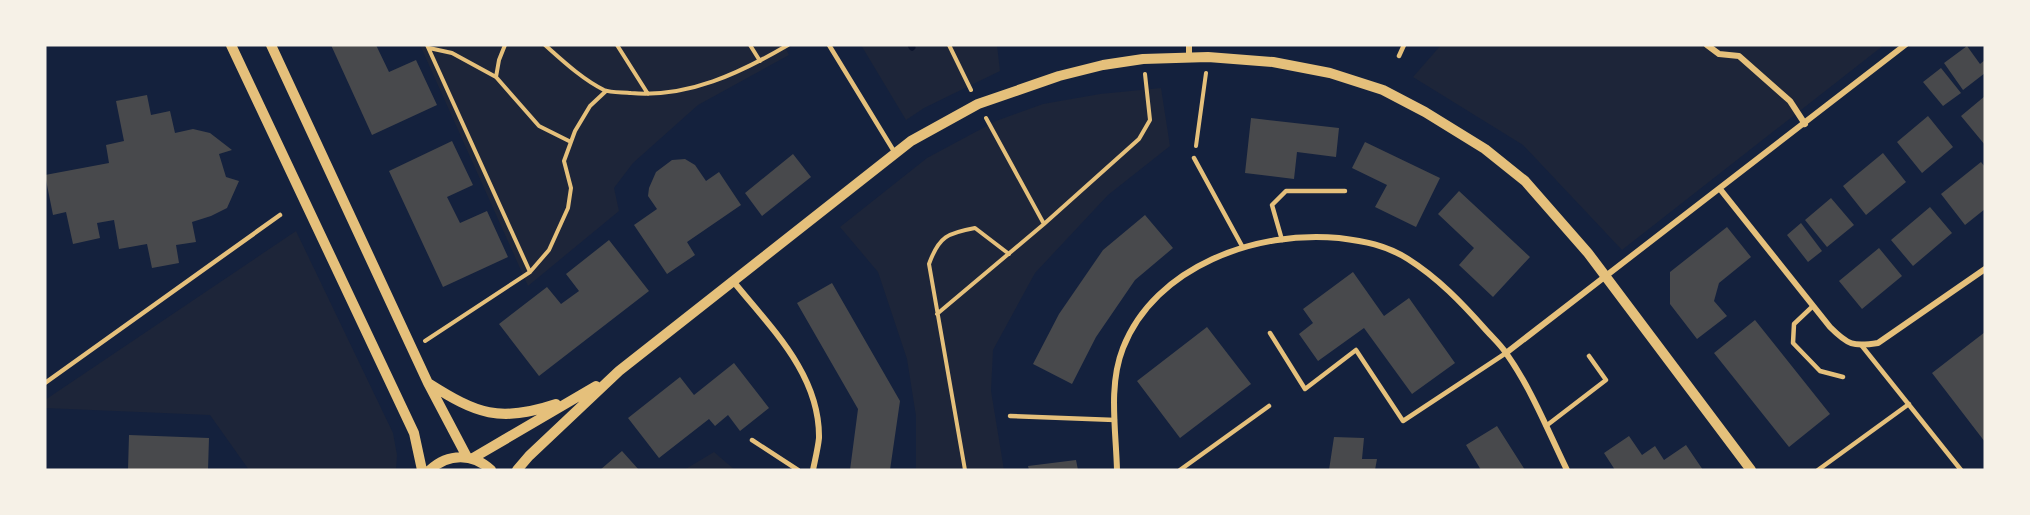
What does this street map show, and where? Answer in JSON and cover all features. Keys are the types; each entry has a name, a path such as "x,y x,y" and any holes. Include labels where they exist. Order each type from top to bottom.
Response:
{"street":[{"path":"231,45 414,433 422,470"},
{"path":"271,45 428,383 470,458 491,470"},
{"path":"1189,57 1190,45"},
{"path":"1707,45 1719,54 1738,57 1790,101 1805,124"},
{"path":"1506,353 1905,45"},
{"path":"517,470 619,371 911,141 978,104 1059,76 1103,65 1143,59 1208,57 1273,62 1330,73 1383,90 1425,112 1485,149 1525,181 1566,226 1751,470"},
{"path":"1720,189 1830,327 1844,341 1862,346 1878,343 1985,268"},
{"path":"1117,470 1114,399 1117,371 1123,349 1137,320 1152,302 1173,283 1217,256 1242,246 1325,237 1380,245 1406,258 1453,295 1506,353 1567,470"},
{"path":"733,281 797,360 808,384 816,406 819,438 813,470"},
{"path":"430,470 448,459 470,458 580,396 619,371"},
{"path":"428,383 462,405 487,414 537,410 580,396"}],"lane":[{"path":"829,45 895,153"},
{"path":"1399,56 1404,45"},
{"path":"1194,158 1242,246"},
{"path":"1282,240 1272,206 1286,191 1345,191"},
{"path":"45,383 280,215"},
{"path":"1813,306 1794,324 1793,343 1820,371 1843,377"},
{"path":"1270,333 1305,389 1356,350 1403,421 1506,353"},
{"path":"1862,346 1961,470"},
{"path":"1546,426 1606,380 1589,356"},
{"path":"1818,470 1909,404"},
{"path":"1180,470 1269,406"},
{"path":"1010,416 1115,420"},
{"path":"752,440 798,470"}],"path":[{"path":"496,77 505,45"},
{"path":"545,45 571,68 606,91 648,94 687,90 728,76 788,45"},
{"path":"617,45 648,94"},
{"path":"750,45 760,61"},
{"path":"949,45 978,104 1044,224"},
{"path":"427,47 530,272"},
{"path":"427,47 452,54 496,77 539,126 571,142"},
{"path":"1194,158 1208,57"},
{"path":"937,314 1044,224 1139,139 1150,120 1143,59"},
{"path":"412,349 530,272 549,250 568,208 571,188 564,161 575,131 590,106 606,91"},
{"path":"965,470 929,264 935,246 954,232 975,228 1009,254"}],"shaded area":[{"path":"420,45 784,45 789,55 698,105 633,163 614,188 619,211 528,286"},
{"path":"861,45 997,45 1000,71 924,108 906,120"},
{"path":"1441,45 1884,45 1622,250 1523,145 1413,77"},
{"path":"1161,88 1170,146 1108,195 1035,273 993,350 991,391 1004,470 916,470 916,416 907,359 878,272 840,227 927,158 996,121 1043,104 1100,94"},
{"path":"296,231 393,433 397,455 396,470 249,470 210,415 45,408 45,400"},
{"path":"714,452 735,470 684,470"}],"building":[{"path":"331,45 376,45 389,72 416,60 437,105 372,135"},
{"path":"1967,46 1980,64 1985,60 1985,73 1963,90 1944,63"},
{"path":"1941,68 1961,93 1943,106 1923,82"},
{"path":"147,95 151,115 170,111 175,133 193,129 210,133 232,150 219,154 226,177 239,181 227,208 192,222 196,242 176,245 179,263 152,268 147,244 119,249 114,220 97,223 100,238 73,244 66,212 53,215 45,175 109,163 106,145 124,141 116,101"},
{"path":"1985,96 1985,145 1961,116"},
{"path":"1928,116 1953,147 1922,173 1897,142"},
{"path":"1251,118 1339,128 1336,157 1297,152 1294,179 1245,173"},
{"path":"452,141 473,185 447,197 460,223 487,211 508,257 443,287 389,171"},
{"path":"1365,142 1440,178 1416,227 1375,207 1387,185 1352,168"},
{"path":"1883,153 1906,182 1866,215 1843,186"},
{"path":"793,154 811,177 762,216 745,193"},
{"path":"685,159 695,165 706,181 719,172 741,205 687,242 695,255 667,274 634,225 657,209 648,196 656,172 672,160"},
{"path":"1981,162 1985,167 1985,209 1965,225 1941,194"},
{"path":"1459,191 1530,257 1493,297 1459,265 1474,248 1438,214"},
{"path":"1831,198 1854,225 1827,247 1805,220"},
{"path":"1930,207 1952,233 1913,266 1891,240"},
{"path":"1145,215 1173,248 1135,280 1096,337 1072,384 1033,364 1059,314 1103,250"},
{"path":"1801,223 1822,251 1808,262 1787,235"},
{"path":"1727,227 1751,257 1719,283 1714,301 1727,316 1697,339 1670,304 1670,272"},
{"path":"609,240 649,291 539,376 499,324 547,287 561,304 579,291 566,274"},
{"path":"1879,248 1902,276 1862,309 1839,281"},
{"path":"1353,272 1384,316 1409,298 1455,363 1412,394 1364,328 1318,361 1299,334 1313,323 1303,309"},
{"path":"832,283 900,401 890,470 850,470 858,409 797,303"},
{"path":"1755,320 1830,414 1789,447 1714,353"},
{"path":"1207,327 1251,384 1180,438 1137,381"},
{"path":"1985,332 1985,442 1932,373"},
{"path":"734,363 769,408 740,431 728,415 715,426 709,419 659,458 628,418 680,377 694,395"},
{"path":"1497,426 1525,470 1481,470 1466,445"},
{"path":"129,435 209,438 208,470 128,470"},
{"path":"1629,436 1642,455 1655,446 1664,460 1686,445 1703,470 1615,470 1604,453"},
{"path":"1334,437 1364,438 1362,459 1377,459 1375,470 1329,470"},
{"path":"622,451 639,470 600,470"},
{"path":"1076,460 1078,470 1029,470 1028,466"}]}
